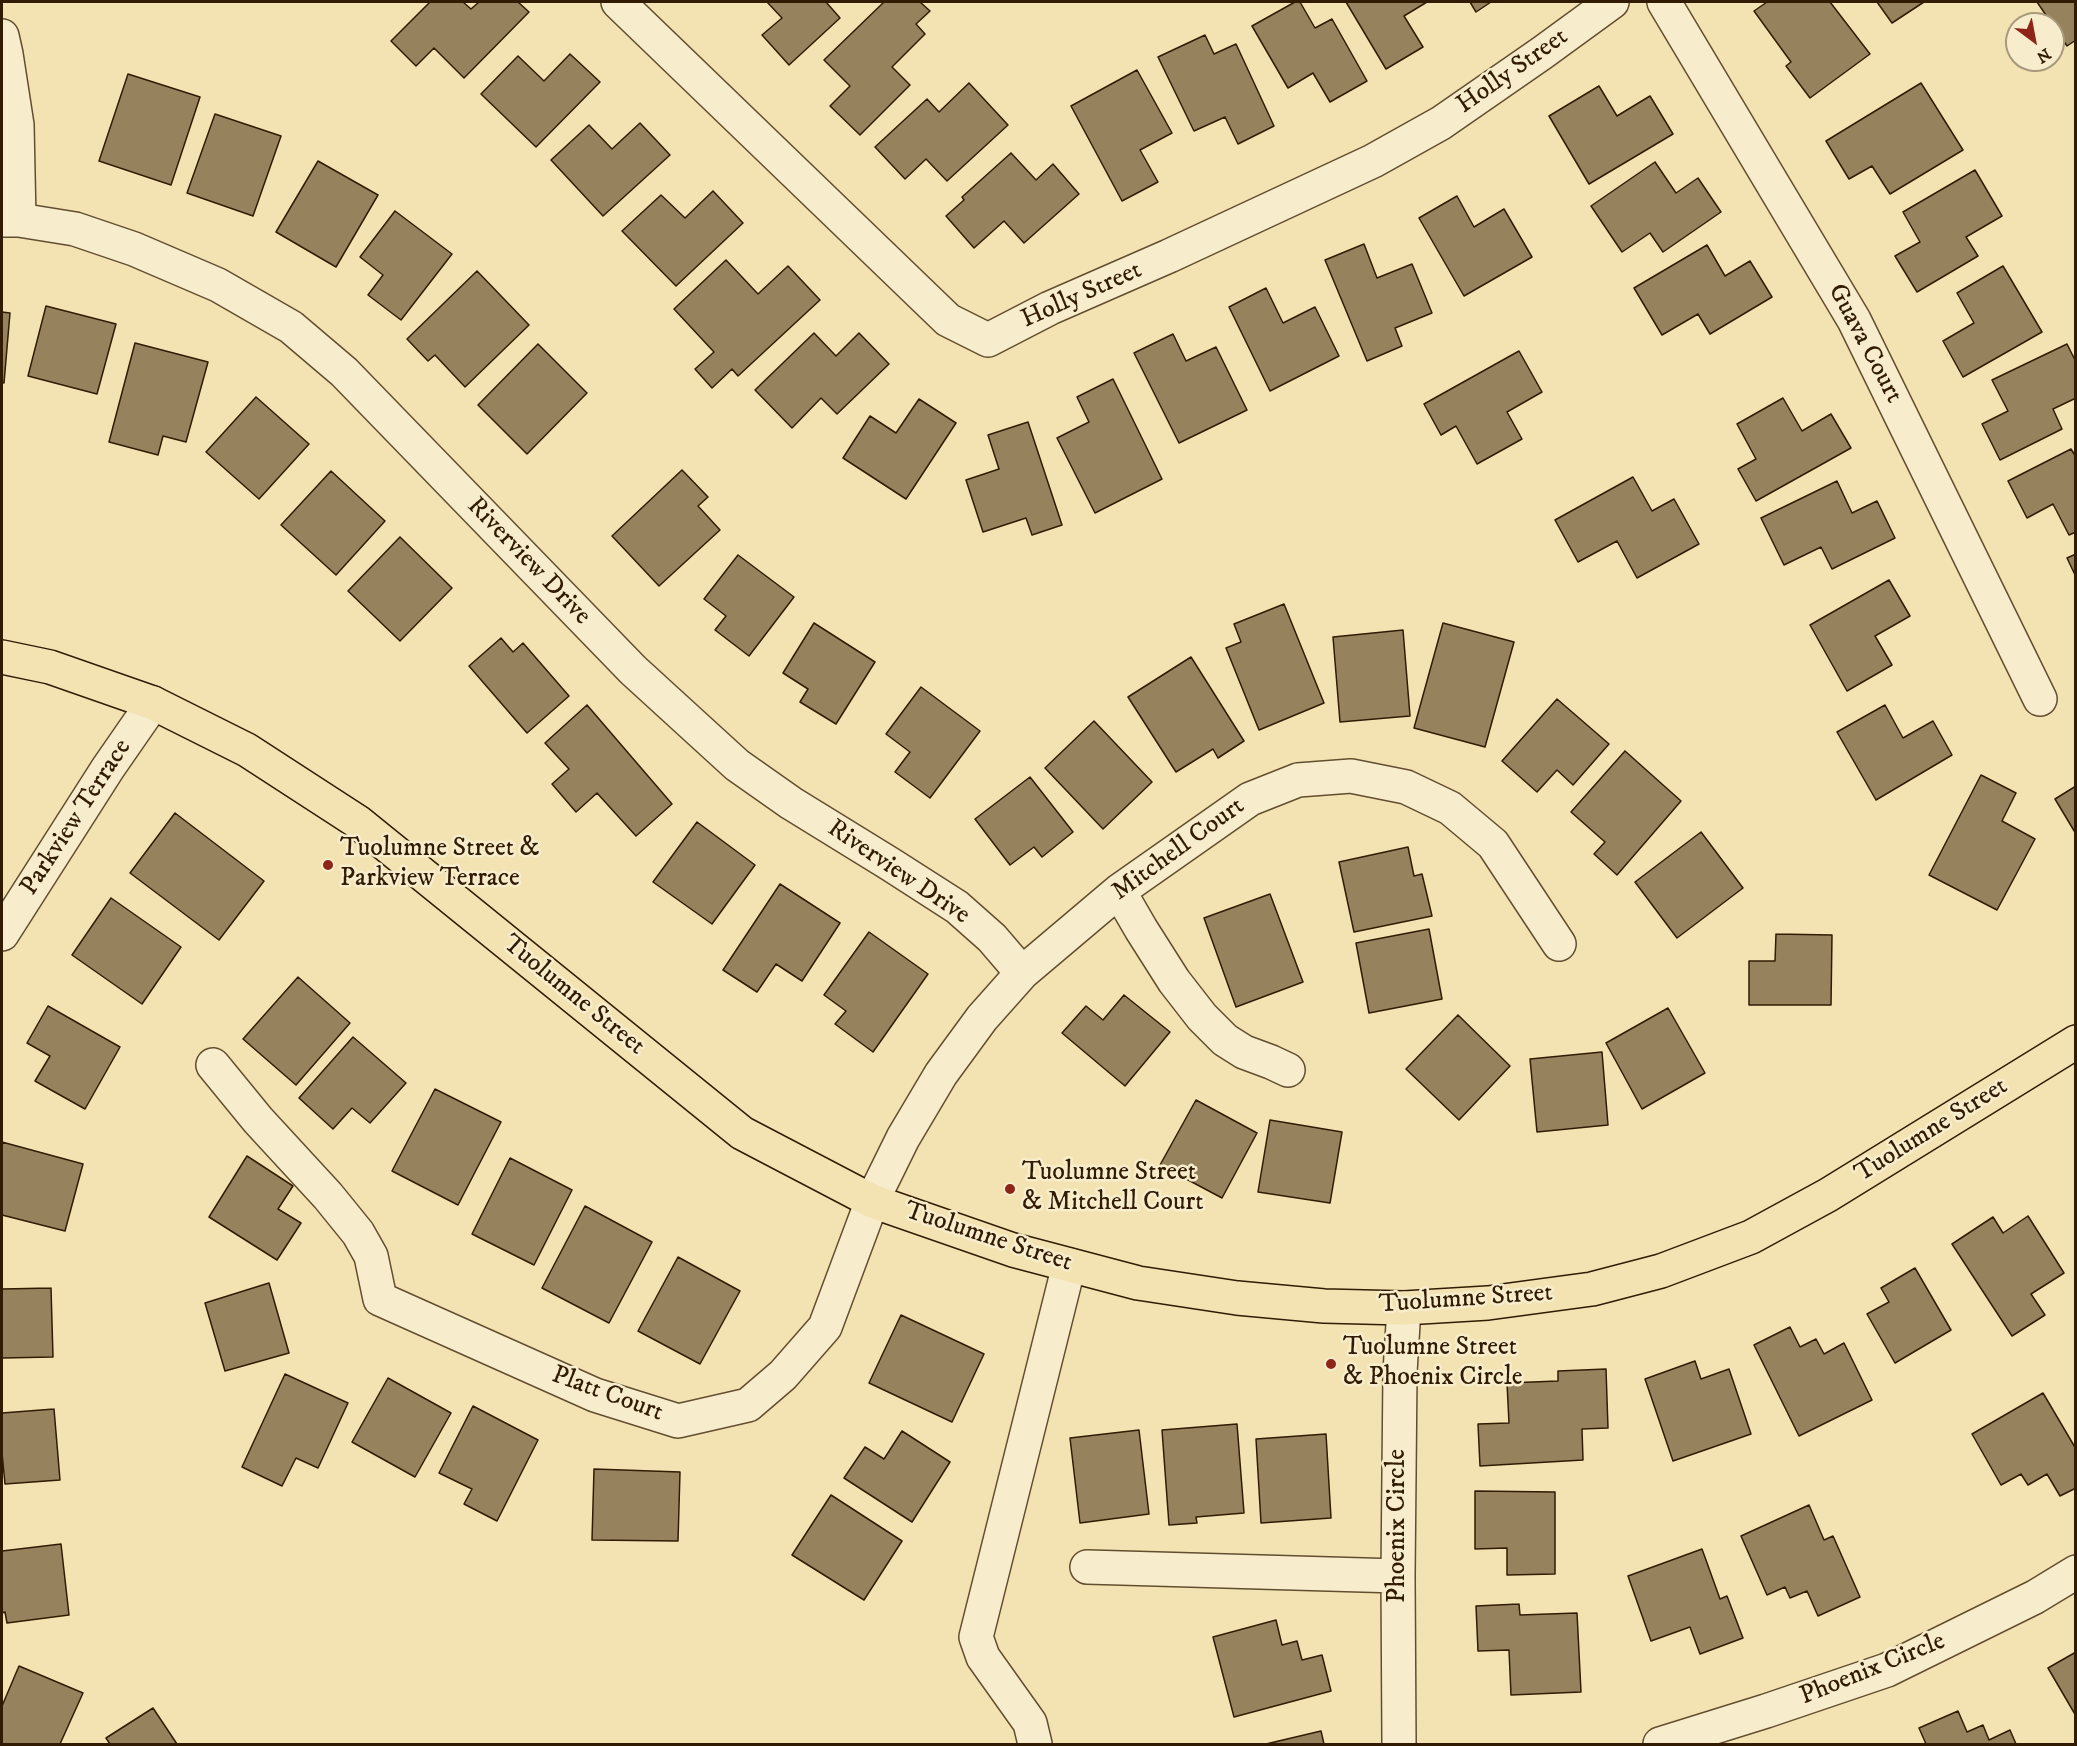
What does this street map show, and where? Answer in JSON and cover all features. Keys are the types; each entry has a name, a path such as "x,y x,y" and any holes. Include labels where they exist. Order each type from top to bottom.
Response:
{"main road":[{"name":"Tuolumne Street","path":"2,657 50,668 153,703 247,750 358,822 742,1133 872,1201 1013,1250 1138,1283 1237,1298 1324,1306 1404,1308 1488,1303 1592,1289 1661,1271 1751,1237 1828,1195 2076,1042"}],"street":[{"name":"Holly Street","path":"623,3 948,320 988,340 1050,308 1169,256 1373,161 1441,123 1612,2"},
{"name":"Guava Court","path":"1664,2 1854,320 2040,699"},
{"path":"2,36 17,125 10,220"},
{"name":"Riverview Drive","path":"10,220 75,229 134,249 218,285 291,327 344,372 633,670 737,765 791,803 957,907 992,938 1022,973"},
{"name":"Parkview Terrace","path":"2,934 108,768 153,703"},
{"name":"Mitchell Court","path":"872,1201 903,1138 941,1074 982,1018 1022,973 1119,891 1250,799 1298,780 1351,776 1406,787 1450,808 1493,844 1559,944"},
{"path":"1119,891 1174,981 1202,1017 1225,1040 1244,1052 1288,1070"},
{"name":"Platt Court","path":"213,1065 258,1120 328,1196 358,1233 371,1256 380,1299 596,1395 678,1421 748,1405 783,1375 825,1327 872,1201"},
{"path":"1035,1744 1030,1723 982,1657 976,1636 1069,1265"},
{"name":"Phoenix Circle","path":"1399,1744 1400,1372 1404,1308"},
{"path":"1087,1567 1398,1576"},
{"name":"Phoenix Circle","path":"1660,1744 1887,1670 2036,1597 2076,1572"}],"building":[{"path":"430,2 463,2 471,9 479,2 518,2 529,12 464,78 434,48 416,66 391,41"},
{"path":"767,2 826,2 840,18 789,65 762,35 782,18"},
{"path":"884,2 920,2 930,11 916,24 925,34 892,67 910,85 860,135 830,106 850,86 824,60"},
{"path":"1295,2 1300,2 1315,28 1332,19 1367,81 1330,102 1313,73 1288,88 1252,26"},
{"path":"1346,2 1427,2 1404,16 1423,47 1386,69"},
{"path":"1470,2 1491,2 1476,12"},
{"path":"1767,2 1830,2 1870,54 1810,98 1786,66 1791,62 1754,11"},
{"path":"1877,2 1924,2 1892,23"},
{"path":"2037,2 2076,2 2076,40 2067,46 2065,43 2065,12 2044,12"},
{"path":"1205,35 1214,54 1236,44 1274,126 1238,144 1225,117 1194,131 1158,57"},
{"path":"570,54 600,82 536,147 481,94 518,56 544,81"},
{"path":"1137,70 1172,133 1140,150 1158,182 1122,201 1071,106"},
{"path":"128,74 200,97 171,185 99,161"},
{"path":"969,83 1008,125 947,181 926,159 905,179 875,147 927,99 939,112"},
{"path":"1921,83 1963,150 1890,194 1872,166 1849,179 1826,141"},
{"path":"1599,86 1617,116 1650,96 1673,134 1589,184 1549,116"},
{"path":"215,114 281,136 253,216 187,193"},
{"path":"640,123 670,155 603,216 551,160 589,125 612,149"},
{"path":"1011,153 1036,180 1053,164 1079,194 1024,243 1004,221 974,248 946,216 964,200 962,197"},
{"path":"318,161 378,195 336,267 276,232"},
{"path":"1655,162 1676,193 1698,178 1721,212 1663,252 1650,233 1622,252 1591,206"},
{"path":"1975,170 2002,216 1966,237 1978,256 1917,292 1895,256 1920,242 1903,212"},
{"path":"713,191 743,223 676,286 622,231 661,195 685,218"},
{"path":"1457,196 1474,227 1504,209 1532,257 1464,296 1419,218"},
{"path":"395,211 452,254 401,320 368,295 383,275 360,257"},
{"path":"1364,244 1377,278 1412,264 1432,313 1395,328 1402,346 1367,361 1325,260"},
{"path":"1707,245 1725,276 1750,261 1772,297 1710,334 1698,314 1662,335 1634,288"},
{"path":"726,260 758,294 788,266 820,300 738,376 732,369 712,388 695,369 714,352 674,309"},
{"path":"2003,266 2042,332 1963,377 1943,341 1974,323 1957,293"},
{"path":"477,271 529,325 465,387 435,355 428,361 407,339"},
{"path":"1266,288 1283,323 1315,307 1339,356 1270,391 1229,307"},
{"path":"46,306 116,324 97,394 28,376"},
{"path":"2,312 10,313 4,383 2,382"},
{"path":"814,333 836,356 859,333 889,364 837,414 821,398 792,428 755,390"},
{"path":"1173,334 1186,361 1216,347 1247,410 1179,443 1134,353"},
{"path":"135,343 208,362 186,442 163,436 158,455 109,442"},
{"path":"538,344 587,393 527,454 478,405"},
{"path":"2067,344 2076,362 2076,398 2053,409 2062,429 2000,460 1982,424 2008,411 1992,380"},
{"path":"1519,351 1542,392 1507,412 1522,439 1477,464 1456,426 1441,435 1424,404"},
{"path":"1113,379 1162,479 1095,513 1057,438 1089,422 1077,397"},
{"path":"256,397 309,444 259,499 206,452"},
{"path":"1783,398 1802,431 1831,414 1851,448 1756,501 1738,469 1756,459 1737,424"},
{"path":"919,399 956,423 906,499 843,458 870,416 896,433"},
{"path":"1028,422 1062,525 1032,535 1026,518 983,532 966,480 999,469 988,435"},
{"path":"2071,449 2076,457 2076,532 2069,535 2053,504 2027,518 2008,481"},
{"path":"682,470 708,497 698,506 720,530 659,586 612,536"},
{"path":"331,471 385,521 336,575 281,525"},
{"path":"1633,477 1652,511 1674,499 1699,544 1637,578 1617,541 1578,562 1555,520"},
{"path":"1837,481 1852,513 1877,501 1895,538 1832,569 1821,547 1784,565 1761,518"},
{"path":"400,537 452,588 400,641 348,591"},
{"path":"2076,554 2076,577 2067,558"},
{"path":"738,555 794,597 749,656 715,630 726,616 704,599"},
{"path":"1889,580 1910,616 1875,636 1892,665 1847,691 1810,625"},
{"path":"1284,604 1324,703 1259,730 1226,648 1241,642 1234,624"},
{"path":"814,623 875,662 836,724 800,702 808,689 783,673"},
{"path":"1443,623 1514,642 1485,747 1414,728"},
{"path":"1403,630 1410,716 1340,722 1333,637"},
{"path":"501,638 513,652 523,643 569,696 527,733 469,666"},
{"path":"1191,657 1244,741 1218,758 1213,749 1176,772 1128,697"},
{"path":"921,687 980,731 930,798 895,772 910,752 886,734"},
{"path":"1557,699 1609,744 1573,785 1557,770 1537,792 1502,761"},
{"path":"587,705 672,804 636,836 597,793 576,812 552,784 569,769 545,743"},
{"path":"1885,705 1903,738 1933,721 1952,755 1876,800 1837,732"},
{"path":"1094,721 1152,782 1103,829 1045,768"},
{"path":"1625,751 1681,801 1617,875 1594,854 1605,842 1571,812"},
{"path":"1981,775 2016,793 2002,821 2035,839 1997,910 1929,875"},
{"path":"1030,777 1073,832 1042,857 1034,847 1010,865 975,819"},
{"path":"2076,786 2076,834 2055,799"},
{"path":"175,813 264,881 219,940 130,873"},
{"path":"697,822 755,865 712,924 653,882"},
{"path":"1701,832 1743,888 1677,938 1635,882"},
{"path":"1408,847 1414,876 1422,874 1432,916 1354,932 1339,862"},
{"path":"780,884 840,923 802,981 776,964 757,992 723,970"},
{"path":"1270,894 1303,982 1236,1007 1204,918"},
{"path":"111,898 181,947 142,1004 72,955"},
{"path":"1429,929 1442,999 1369,1013 1356,943"},
{"path":"869,932 928,974 873,1052 835,1024 846,1011 824,995"},
{"path":"1776,934 1832,935 1831,1005 1749,1005 1749,961 1775,961"},
{"path":"298,977 350,1023 296,1085 243,1039"},
{"path":"1124,995 1170,1032 1125,1086 1062,1033 1086,1006 1103,1020"},
{"path":"48,1006 120,1047 85,1109 35,1081 50,1056 27,1043"},
{"path":"1668,1008 1705,1073 1642,1109 1606,1043"},
{"path":"1458,1015 1510,1066 1459,1120 1406,1069"},
{"path":"353,1037 406,1083 370,1123 352,1108 333,1129 299,1098"},
{"path":"1602,1052 1608,1125 1537,1132 1530,1059"},
{"path":"435,1089 501,1122 458,1205 392,1171"},
{"path":"1196,1100 1257,1133 1222,1198 1160,1165"},
{"path":"1270,1120 1342,1132 1330,1203 1258,1192"},
{"path":"2,1142 83,1164 65,1231 2,1215"},
{"path":"247,1156 293,1186 278,1209 301,1223 277,1260 209,1217"},
{"path":"510,1158 572,1190 534,1265 472,1234"},
{"path":"585,1206 652,1242 609,1323 542,1288"},
{"path":"2028,1216 2064,1273 2031,1294 2045,1315 2012,1336 1952,1244 1993,1217 2003,1233"},
{"path":"678,1257 740,1291 700,1364 638,1331"},
{"path":"1915,1268 1951,1330 1895,1363 1867,1314 1889,1302 1881,1288"},
{"path":"269,1283 289,1353 225,1371 205,1303"},
{"path":"51,1288 53,1357 2,1358 2,1289"},
{"path":"901,1315 984,1354 952,1422 869,1383"},
{"path":"1790,1327 1800,1347 1816,1339 1824,1354 1844,1343 1872,1400 1799,1436 1754,1345"},
{"path":"1695,1361 1701,1379 1729,1369 1751,1434 1673,1461 1645,1379"},
{"path":"1606,1369 1608,1428 1582,1429 1583,1460 1480,1466 1478,1424 1509,1423 1507,1383 1558,1381 1558,1371"},
{"path":"285,1374 348,1403 318,1468 296,1458 282,1486 242,1467"},
{"path":"388,1378 451,1413 415,1477 352,1442"},
{"path":"2043,1393 2076,1449 2076,1488 2060,1496 2047,1474 2028,1485 2021,1474 2001,1485 1972,1434"},
{"path":"473,1406 538,1440 497,1521 464,1504 472,1489 439,1473"},
{"path":"54,1409 60,1480 5,1484 2,1413"},
{"path":"1237,1424 1244,1513 1196,1517 1197,1523 1169,1525 1162,1430"},
{"path":"1139,1430 1149,1514 1080,1523 1070,1438"},
{"path":"902,1431 950,1462 912,1522 844,1478 865,1447 884,1459"},
{"path":"1326,1434 1331,1518 1261,1523 1256,1439"},
{"path":"594,1469 680,1472 678,1541 592,1540"},
{"path":"1475,1491 1555,1492 1555,1574 1507,1575 1507,1548 1475,1549"},
{"path":"831,1495 902,1541 864,1600 792,1555"},
{"path":"1809,1505 1824,1540 1833,1536 1860,1597 1818,1616 1807,1591 1790,1598 1785,1587 1767,1595 1741,1536"},
{"path":"61,1544 69,1615 7,1623 5,1612 2,1613 2,1551"},
{"path":"1702,1549 1720,1599 1727,1596 1743,1638 1700,1654 1690,1627 1651,1641 1628,1576"},
{"path":"1519,1604 1520,1615 1577,1613 1581,1692 1511,1695 1509,1650 1478,1651 1476,1606"},
{"path":"1276,1620 1282,1645 1297,1641 1302,1660 1322,1655 1331,1691 1234,1717 1213,1637"},
{"path":"2076,1652 2076,1716 2048,1668"},
{"path":"19,1666 83,1693 60,1744 2,1744 2,1706"},
{"path":"153,1708 177,1744 110,1744 106,1738"},
{"path":"1958,1711 1967,1732 1983,1725 1989,1740 2010,1730 2016,1744 1926,1744 1919,1728"},
{"path":"1321,1731 1324,1744 1266,1744"}],"place":[{"name":"Tuolumne Street & Parkview Terrace","path":"328,865"},
{"name":"Tuolumne Street & Mitchell Court","path":"1010,1189"},
{"name":"Tuolumne Street & Phoenix Circle","path":"1331,1364"}]}
